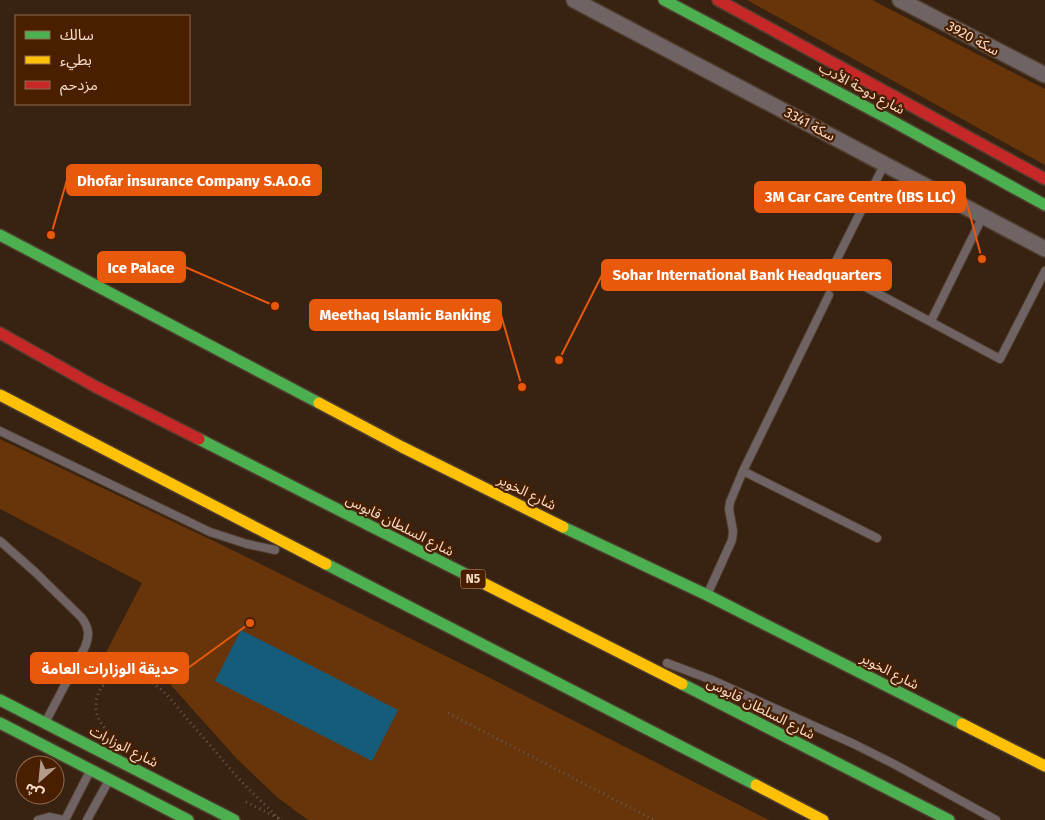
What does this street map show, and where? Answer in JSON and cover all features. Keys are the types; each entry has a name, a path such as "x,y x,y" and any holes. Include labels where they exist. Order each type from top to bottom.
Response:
{"main road":[{"name":"شارع دوحة الأدب","path":"664,0 1045,204"},
{"name":"شارع دوحة الأدب","path":"718,0 1045,179"},
{"name":"شارع الخوير","path":"0,235 402,447 707,595 1045,766"},
{"name":"شارع السلطان قابوس","path":"0,333 96,387 949,820"},
{"path":"0,395 823,820"},
{"path":"9,413 27,419 56,424"},
{"name":"شارع الوزارات","path":"0,700 40,732 115,770 188,820"},
{"name":"شارع الوزارات","path":"0,723 40,732 95,761 234,820"}],"street":[{"name":"سكة 3341","path":"574,0 1045,249"},
{"name":"سكة 3920","path":"900,0 1045,75"}],"lane":[{"path":"885,163 832,270 1000,359 1045,271"},
{"path":"931,321 983,216"},
{"path":"707,595 732,540 733,531 729,509 743,471 829,295"},
{"path":"0,431 210,532 265,548 304,552"},
{"path":"743,471 877,538"},
{"path":"0,541 81,617 88,631 85,647 40,732"},
{"path":"618,653 676,666 712,680 894,764 996,820"},
{"path":"38,820 48,817 65,820 95,761"},
{"path":"88,820 115,770"}],"path":[{"path":"114,736 103,727 96,717 95,704 98,692 106,682 116,676 131,674 149,681 166,694 243,783 280,819"},
{"path":"448,714 654,820"},
{"path":"238,798 280,819"}],"shaded area":[{"path":"747,0 872,0 1045,89 1045,165"},
{"path":"0,439 220,544 490,678 769,820 308,820 278,798 237,759 161,674 135,667 113,671 100,664 142,583 0,509"}],"water":[{"path":"241,630 398,710 372,761 215,681"}],"traffic: fast":[{"path":"664,0 885,117 1045,205"},
{"path":"0,235 319,403"},
{"path":"199,439 473,578"},
{"path":"563,527 707,595 962,724"},
{"path":"326,564 756,785"},
{"path":"682,684 949,820"},
{"path":"0,700 234,820"},
{"path":"0,723 188,820"}],"traffic: slow":[{"path":"0,395 326,564"},
{"path":"319,403 402,447 563,527"},
{"path":"473,578 682,684"},
{"path":"962,724 1045,766"},
{"path":"756,785 823,820"}],"traffic: jam":[{"path":"718,0 1045,179"},
{"path":"0,333 96,387 199,439"}],"place":[{"name":"Dhofar insurance Company S.A.O.G","path":"51,235"},
{"name":"3M Car Care Centre (IBS LLC)","path":"982,259"},
{"name":"Ice Palace","path":"275,306"},
{"name":"Sohar International Bank Headquarters","path":"559,360"},
{"name":"Meethaq Islamic Banking","path":"522,387"},
{"name":"حديقة الوزارات العامة","path":"250,623"}]}
